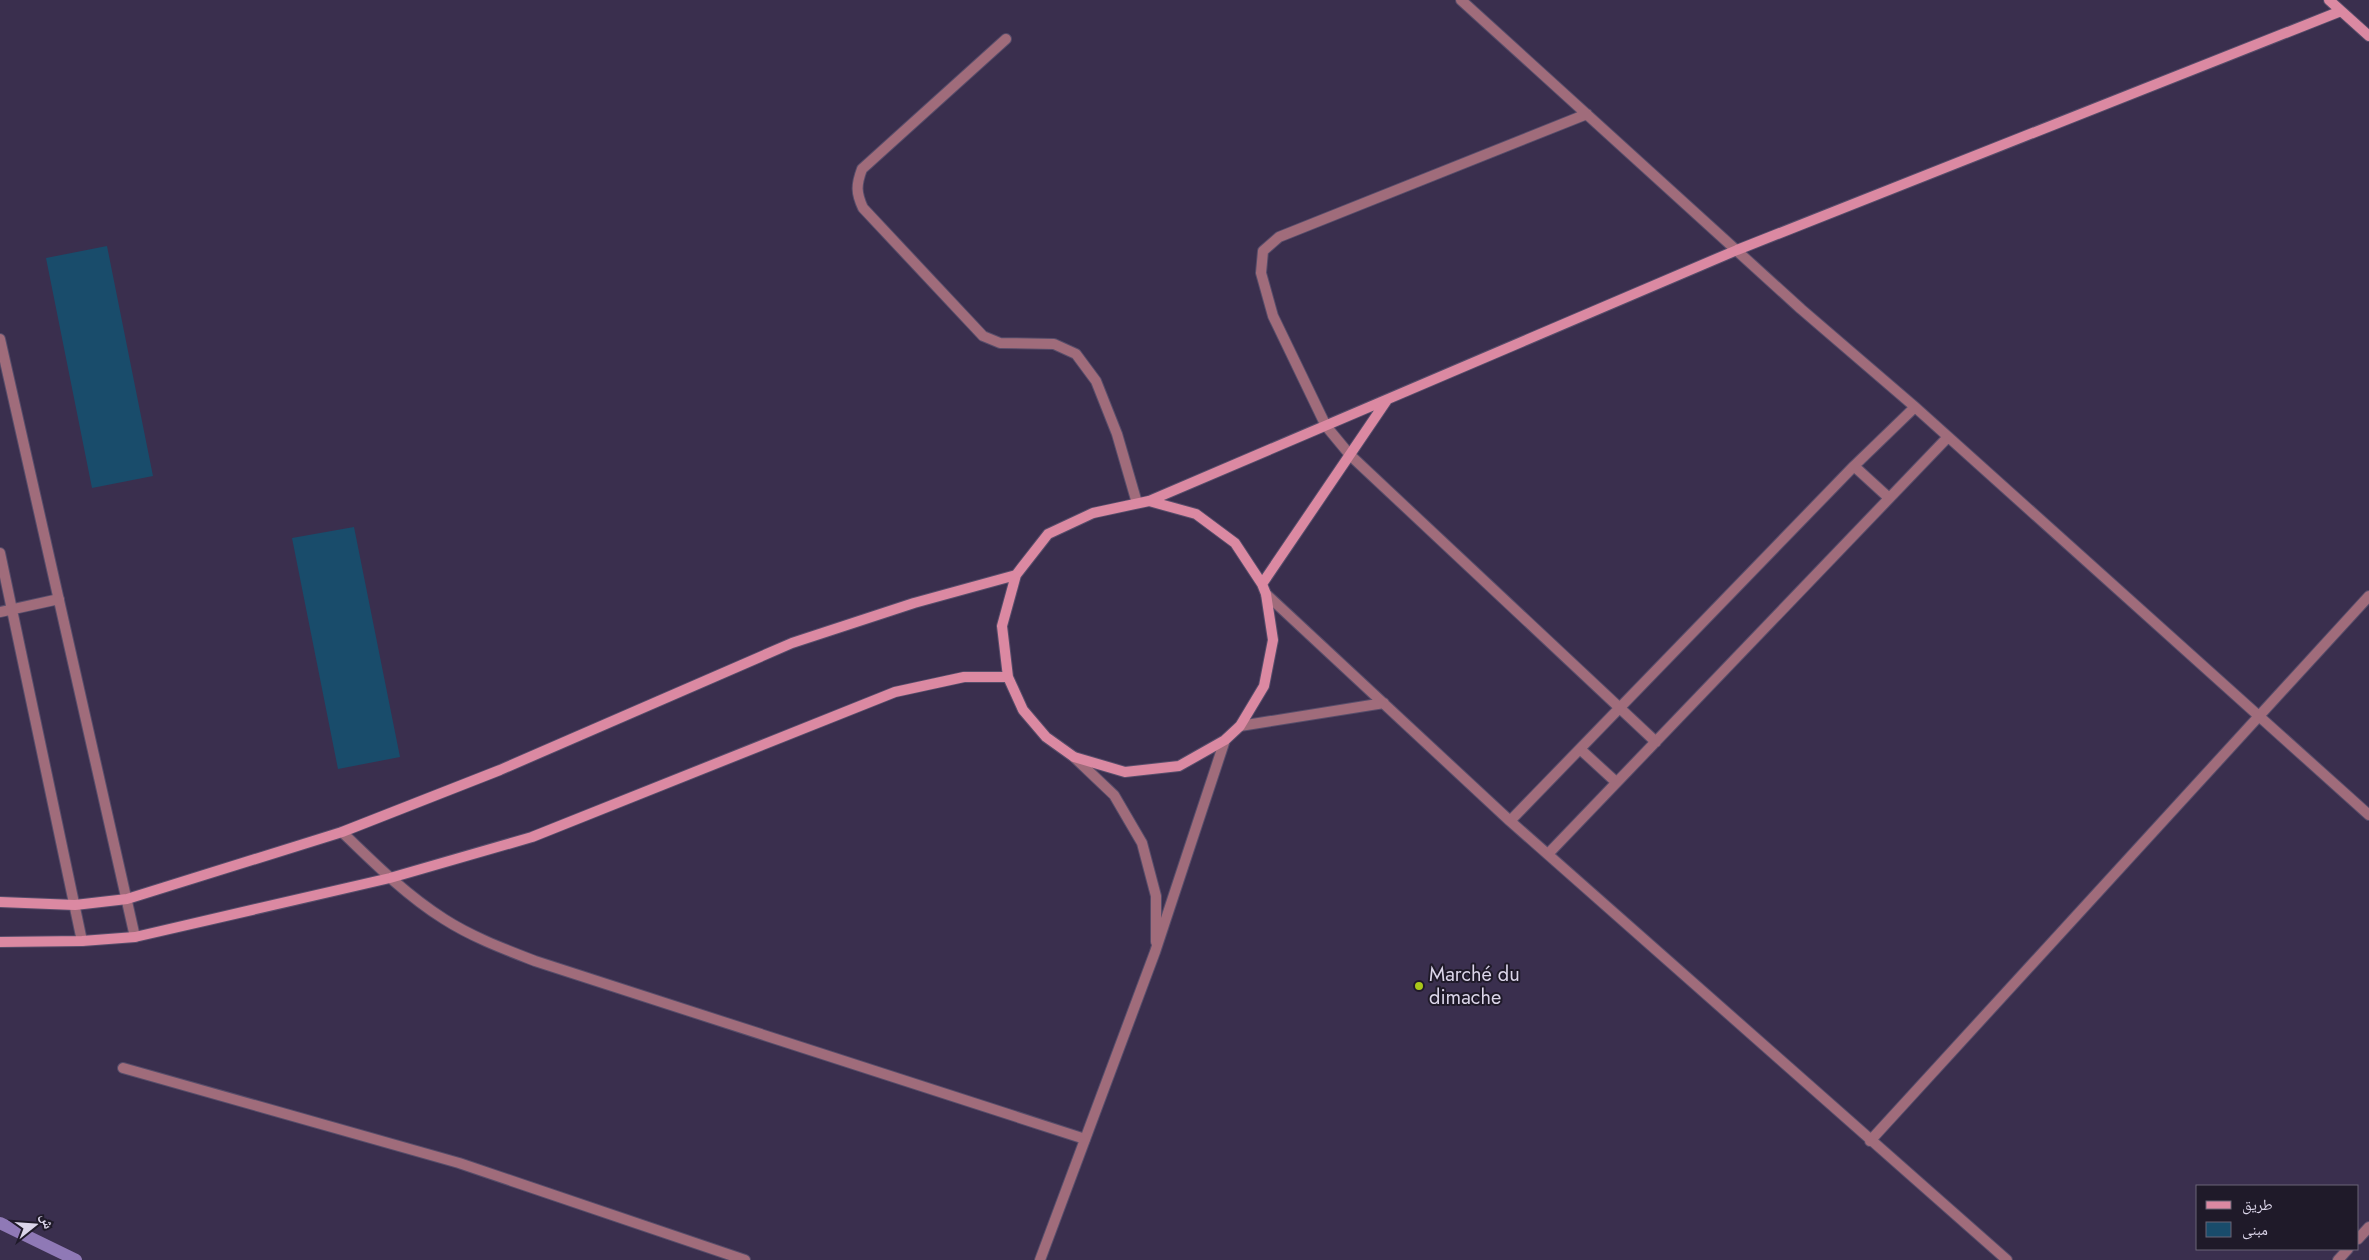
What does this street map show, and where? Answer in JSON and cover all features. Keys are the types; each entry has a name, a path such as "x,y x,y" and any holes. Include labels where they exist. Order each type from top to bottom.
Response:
{"main road":[{"path":"2329,0 2369,36"},
{"path":"1149,501 1196,514 1235,543 1262,584 1266,594 1273,640 1264,686 1240,726 1225,740 1179,766 1126,772 1074,757 1046,737 1023,710 1008,677 1002,626 1016,575 1048,534 1093,512 1149,501 1737,250 2341,11"},
{"path":"1262,584 1387,400"},
{"path":"0,902 75,905 127,899 342,832 500,770 792,643 914,603 1016,575"},
{"path":"0,942 82,942 135,937 390,878 532,837 895,692 964,677 1008,677"}],"street":[{"path":"1461,0 1800,309 1915,408 1946,438 2369,815"},
{"path":"1006,39 862,169 856,183 857,196 863,208 983,336 1000,343 1054,344 1076,354 1096,381 1117,434 1137,503"},
{"path":"1587,114 1279,237 1263,251 1261,273 1273,316 1326,426 1350,454 1656,742"},
{"path":"0,339 135,937"},
{"path":"1510,820 1854,466 1915,408"},
{"path":"1548,854 1946,438"},
{"path":"1854,466 1889,498"},
{"path":"0,553 82,942"},
{"path":"1266,594 1510,820 1870,1141 2007,1260"},
{"path":"1870,1141 2369,596"},
{"path":"0,612 59,599"},
{"path":"1240,726 1384,703"},
{"path":"1040,1260 1155,952 1225,740"},
{"path":"1580,749 1616,782"},
{"path":"1074,757 1114,795 1142,843 1156,896 1155,952"},
{"path":"342,832 390,878 444,919 487,942 535,961 1085,1139"},
{"path":"123,1068 459,1162 745,1260"},
{"path":"2359,1238 2369,1227"},
{"path":"2338,1260 2347,1250"}],"building":[{"path":"107,246 153,476 92,488 46,258"},
{"path":"354,527 400,757 338,769 292,538"}],"waterway":[{"path":"0,1223 76,1260"}],"place":[{"name":"Marché du dimache","path":"1419,986"}]}
